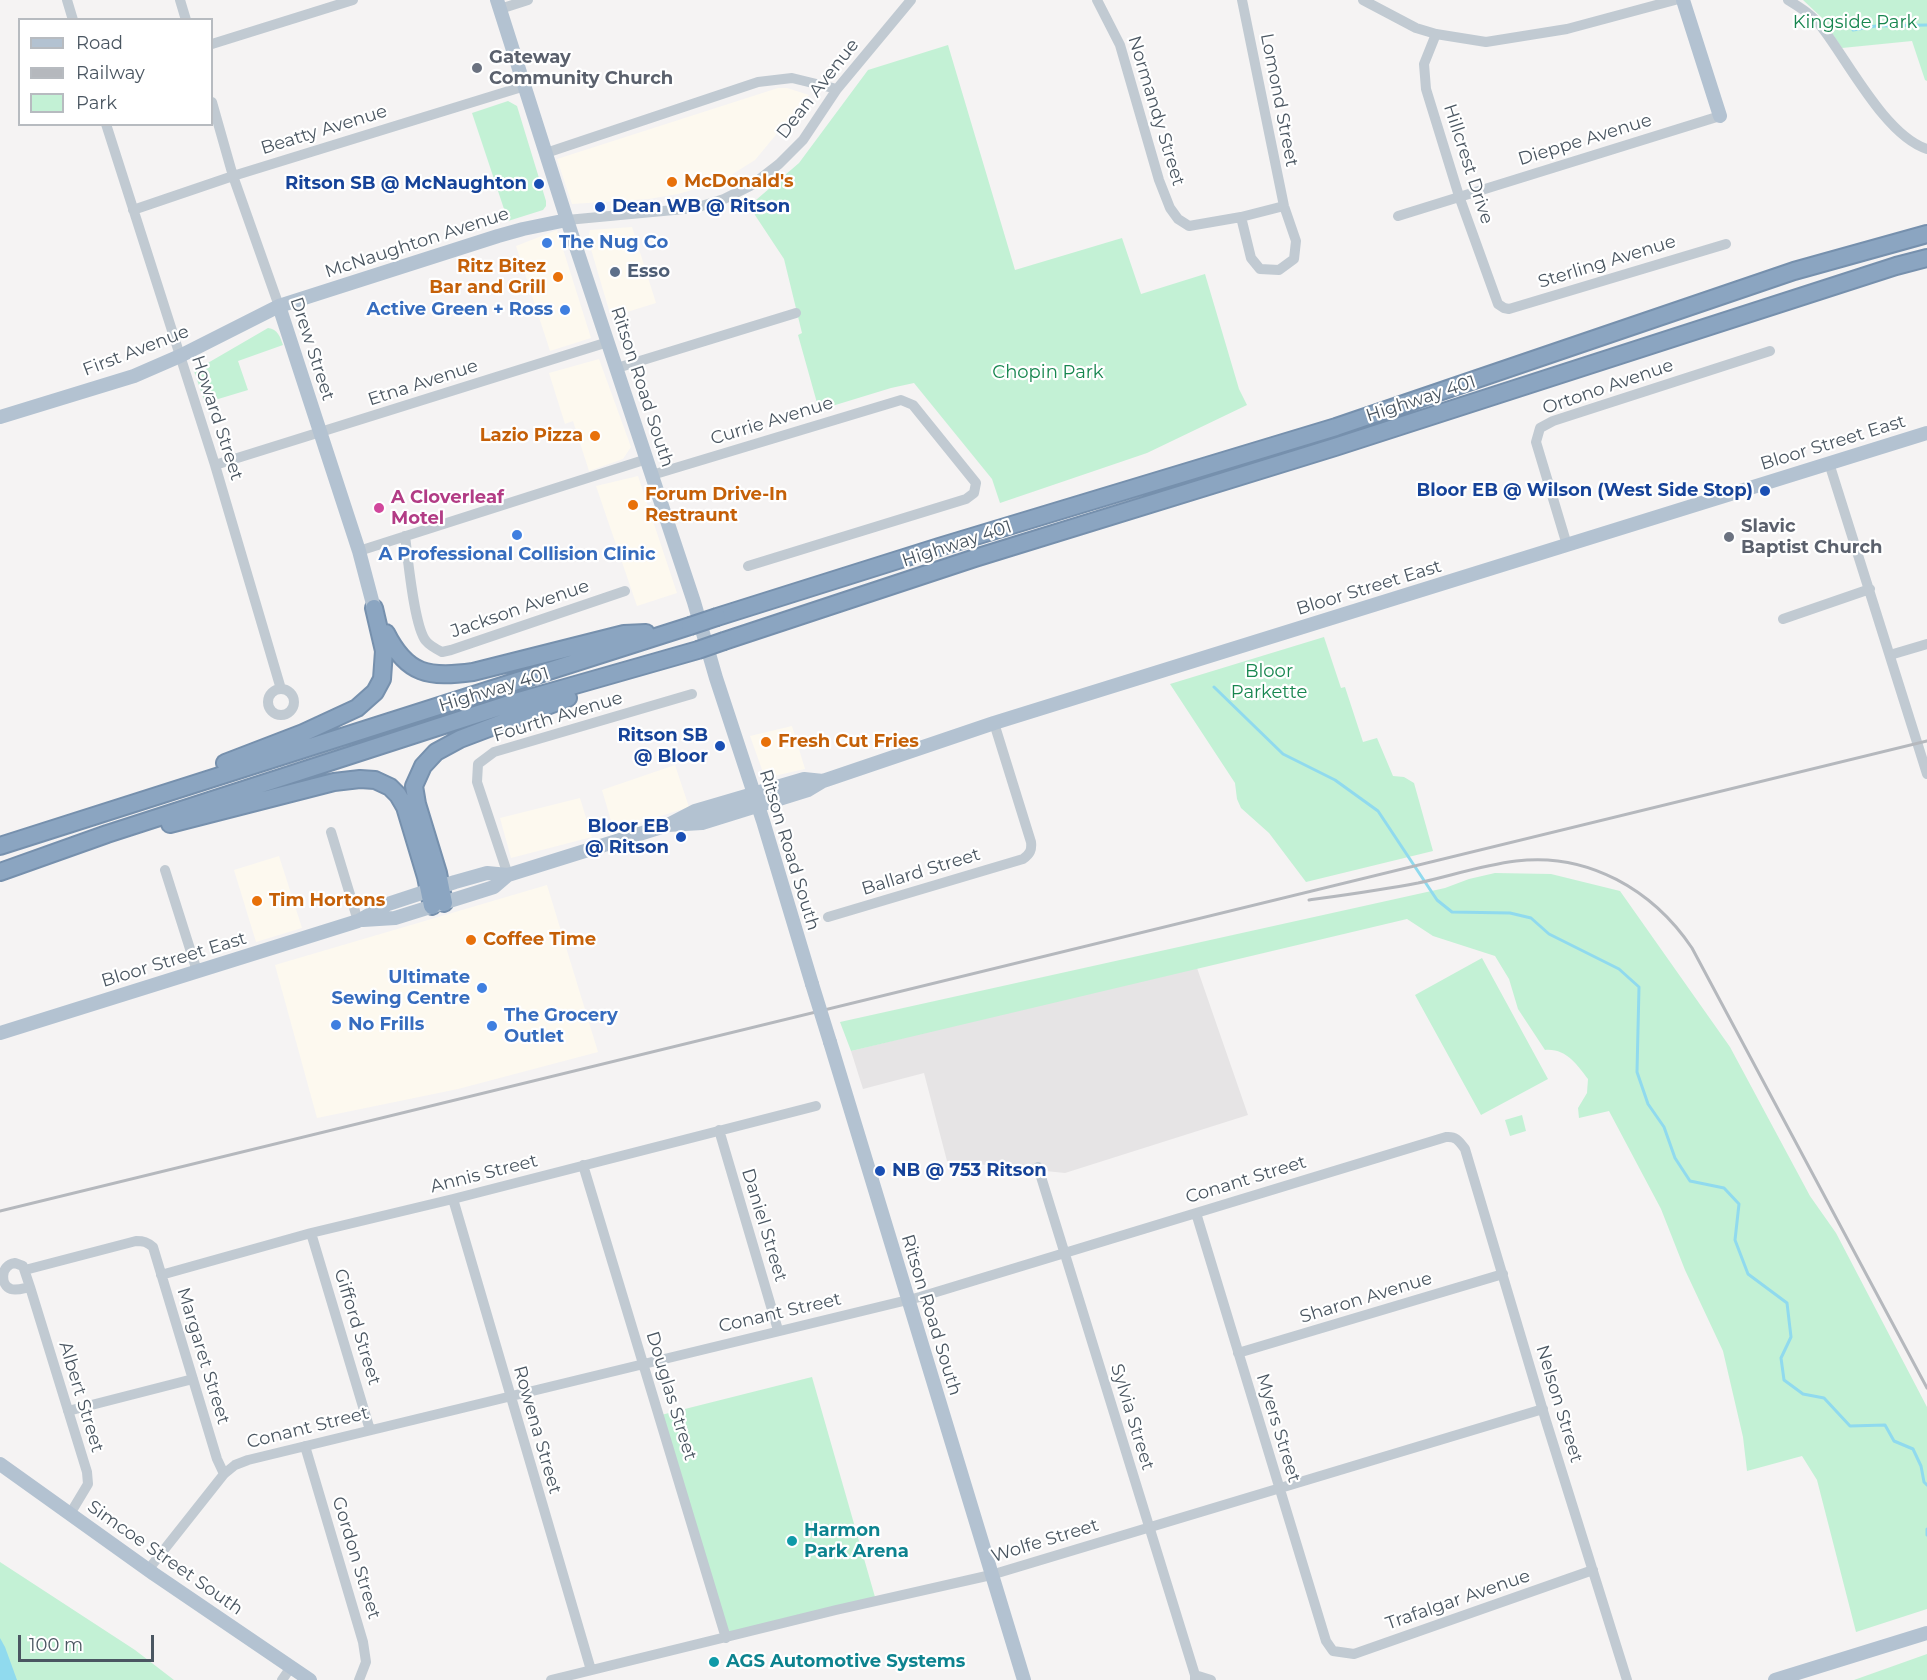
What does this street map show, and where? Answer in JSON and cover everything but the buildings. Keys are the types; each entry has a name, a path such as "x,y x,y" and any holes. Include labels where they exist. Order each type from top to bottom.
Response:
{"highway":[{"name":"Highway 401","path":"0,846 939,547 1336,427 1794,271 1927,234"},
{"name":"Highway 401","path":"0,872 107,834 512,704 664,661 975,558 1335,447 1896,266 1927,259"},
{"path":"374,608 396,652 410,665 431,674 450,675 473,672 624,634 673,631"},
{"path":"129,804 357,708 375,692 382,679 384,651 374,608"},
{"path":"436,897 414,786 423,766 436,752 460,739 664,661"},
{"path":"107,834 177,823 334,782 375,780 390,787 405,807 436,897"}],"main road":[{"path":"1683,0 1720,116"},
{"name":"Ritson Road South","path":"499,4 567,220 694,602 1024,1680"},
{"name":"McNaughton Avenue","path":"279,306 507,234 567,220"},
{"name":"First Avenue","path":"0,417 134,376 180,356 279,306"},
{"name":"Drew Street","path":"279,306 359,551 374,608"},
{"name":"Bloor Street East","path":"0,1032 358,921 388,904 436,897 487,873 508,875 668,825 695,811 756,800 804,779 823,781 994,723 1927,433"},
{"name":"Simcoe Street South","path":"0,1464 148,1570 310,1680"},
{"path":"1775,1680 1927,1633"}],"street":[{"path":"67,0 72,18"},
{"path":"180,0 185,18"},
{"path":"213,44 353,0"},
{"path":"499,4 528,0"},
{"name":"Normandy Street","path":"1097,0 1120,45 1158,180 1170,208 1178,219 1189,226 1241,217"},
{"name":"Lomond Street","path":"1241,217 1251,258 1260,268 1279,270 1294,259 1296,241 1284,206 1242,0"},
{"path":"1363,0 1416,28 1436,34 1486,42 1567,29 1675,0"},
{"path":"1788,0 1806,11 1822,28 1891,125 1927,149"},
{"name":"Dean Avenue","path":"567,220 684,210 724,199 752,185 779,164 803,140 837,89 907,1"},
{"name":"Hillcrest Drive","path":"1436,34 1424,64 1426,89 1459,196 1498,304"},
{"path":"546,153 758,82 792,78 837,89"},
{"name":"Beatty Avenue","path":"133,210 233,176 525,86"},
{"name":"Drew Street","path":"213,106 233,176 279,306"},
{"name":"Dieppe Avenue","path":"1398,216 1720,116"},
{"name":"Howard Street","path":"107,126 215,465 281,689"},
{"path":"1241,217 1284,206"},
{"name":"Sterling Avenue","path":"1498,304 1509,309 1726,244"},
{"path":"617,368 796,313"},
{"name":"Etna Avenue","path":"215,465 608,342"},
{"name":"Ortono Avenue","path":"1567,545 1536,442 1540,428 1770,351"},
{"name":"Currie Avenue","path":"652,475 901,400 913,405 976,483 974,493 966,499 748,566"},
{"path":"359,551 647,459"},
{"path":"1829,463 1927,774"},
{"name":"Jackson Avenue","path":"405,536 411,588 420,630 425,641 442,651 625,591"},
{"path":"1783,619 1870,589"},
{"path":"1890,656 1927,645"},
{"name":"Fourth Avenue","path":"508,875 477,782 478,764 494,752 692,693"},
{"name":"Ballard Street","path":"828,917 1023,859 1030,852 1031,842 994,723"},
{"path":"331,832 358,921"},
{"path":"165,870 197,971"},
{"name":"Annis Street","path":"161,1275 311,1233 816,1106"},
{"name":"Daniel Street","path":"719,1130 778,1330"},
{"name":"Conant Street","path":"148,1570 224,1474 235,1465 248,1460 907,1300 1446,1137 1453,1136 1458,1139"},
{"name":"Nelson Street","path":"1458,1139 1465,1149 1627,1680"},
{"name":"Douglas Street","path":"583,1165 726,1638"},
{"name":"Sylvia Street","path":"1038,1167 1195,1678 1211,1680"},
{"name":"Rowena Street","path":"453,1199 591,1670"},
{"name":"Myers Street","path":"1196,1213 1326,1641 1333,1651"},
{"name":"Gifford Street","path":"311,1233 370,1430"},
{"name":"Margaret Street","path":"25,1270 136,1241 144,1241 153,1247 217,1459 224,1474"},
{"path":"25,1270 20,1264 7,1265 2,1272 2,1281 11,1290 30,1287"},
{"name":"Albert Street","path":"25,1270 87,1472 88,1484 70,1514"},
{"name":"Sharon Avenue","path":"1238,1353 1503,1274"},
{"path":"68,1411 193,1379"},
{"name":"Wolfe Street","path":"550,1680 836,1610 991,1575 1543,1409"},
{"name":"Gordon Street","path":"305,1446 363,1642 366,1662 359,1680"},
{"name":"Trafalgar Avenue","path":"1333,1651 1354,1653 1593,1570"},
{"path":"282,1680 291,1667"}],"shaded area":[{"path":"778,88 787,88 809,95 755,160 720,182 678,194 649,199 572,204 557,159"},
{"path":"632,227 656,303 611,317 588,239 590,230"},
{"path":"557,230 591,338 550,351 516,246"},
{"path":"599,359 631,447 623,459 589,471 573,421 565,424 549,373"},
{"path":"638,476 677,593 637,606 596,486"},
{"path":"792,726 805,769 765,778 750,736"},
{"path":"675,765 689,807 614,831 602,790"},
{"path":"580,798 592,837 511,858 500,818"},
{"path":"279,856 302,928 256,942 234,870"},
{"path":"547,885 598,1052 458,1089 317,1118 275,965"},
{"path":"1196,965 1248,1115 1065,1173 947,1161 924,1073 863,1089 851,1051"}],"green space":[{"name":"Kingside Park","path":"1803,0 1927,0 1927,81 1912,41 1842,48 1821,17"},
{"name":"Chopin Park","path":"948,45 1015,270 1122,238 1141,294 1205,274 1239,389 1247,405 1147,453 1000,503 992,479 914,383 819,410 798,335 802,333 784,259 749,206 799,163 868,70"},
{"path":"508,101 517,106 546,206 543,210 508,221 472,113"},
{"path":"268,328 280,336 283,345 238,361 248,390 205,403 194,371"},
{"name":"Bloor Parkette","path":"1324,637 1341,688 1345,687 1363,742 1377,738 1393,776 1404,777 1414,783 1433,851 1306,882 1269,833 1241,808 1235,783 1170,684"},
{"path":"1495,873 1551,874 1620,891 1730,1047 1810,1196 1836,1233 1927,1407 1927,1609 1856,1632 1817,1480 1802,1456 1747,1471 1743,1437 1723,1351 1685,1270 1661,1209 1609,1111 1579,1118 1578,1108 1587,1093 1588,1079 1565,1055 1545,1050 1518,1009 1509,979 1495,956 1433,936 1407,919 851,1051 840,1022 1445,888"},
{"path":"1482,958 1548,1079 1481,1115 1415,995"},
{"path":"1522,1115 1526,1131 1510,1136 1505,1120"},
{"path":"812,1377 875,1597 728,1633 661,1415"},
{"path":"0,1562 135,1650 174,1680 0,1680"},
{"path":"1927,1654 1927,1680 1854,1680"}],"water":[{"path":"0,1638 5,1647 17,1680 0,1680"}],"waterway":[{"path":"1853,30 1876,26 1927,25"},
{"path":"1214,687 1283,754 1335,780 1378,811 1437,900 1452,912 1510,913 1531,918 1549,934 1619,969 1639,987 1637,1072 1648,1104 1664,1127 1675,1158 1690,1181 1724,1188 1739,1204 1735,1240 1748,1274 1787,1303 1791,1337 1781,1358 1784,1380 1803,1394 1824,1398 1850,1426 1885,1425 1894,1441 1913,1449 1927,1485"},
{"path":"1927,1529 1927,1535"}],"railway":[{"path":"0,1211 1927,741"},
{"path":"1309,900 1418,883 1504,863 1543,860 1593,869 1616,879 1638,893 1676,927 1692,948 1927,1388"}],"place":[{"name":"Gateway Community Church","path":"477,68"},
{"name":"McDonald's","path":"672,182"},
{"name":"Ritson SB @ McNaughton","path":"539,184"},
{"name":"Dean WB @ Ritson","path":"600,207"},
{"name":"The Nug Co","path":"547,243"},
{"name":"Esso","path":"615,272"},
{"name":"Ritz Bitez Bar and Grill","path":"558,277"},
{"name":"Active Green + Ross","path":"565,310"},
{"name":"Lazio Pizza","path":"595,436"},
{"name":"Bloor EB @ Wilson (West Side Stop)","path":"1765,491"},
{"name":"Forum Drive-In Restraunt","path":"633,505"},
{"name":"A Cloverleaf Motel","path":"379,508"},
{"name":"A Professional Collision Clinic","path":"517,535"},
{"name":"Slavic Baptist Church","path":"1729,537"},
{"name":"Fresh Cut Fries","path":"766,742"},
{"name":"Ritson SB @ Bloor","path":"720,746"},
{"name":"Bloor EB @ Ritson","path":"681,837"},
{"name":"Tim Hortons","path":"257,901"},
{"name":"Coffee Time","path":"471,940"},
{"name":"Ultimate Sewing Centre","path":"482,988"},
{"name":"No Frills","path":"336,1025"},
{"name":"The Grocery Outlet","path":"492,1026"},
{"name":"NB @ 753 Ritson","path":"880,1171"},
{"name":"Harmon Park Arena","path":"792,1541"},
{"name":"AGS Automotive Systems","path":"714,1662"}]}
